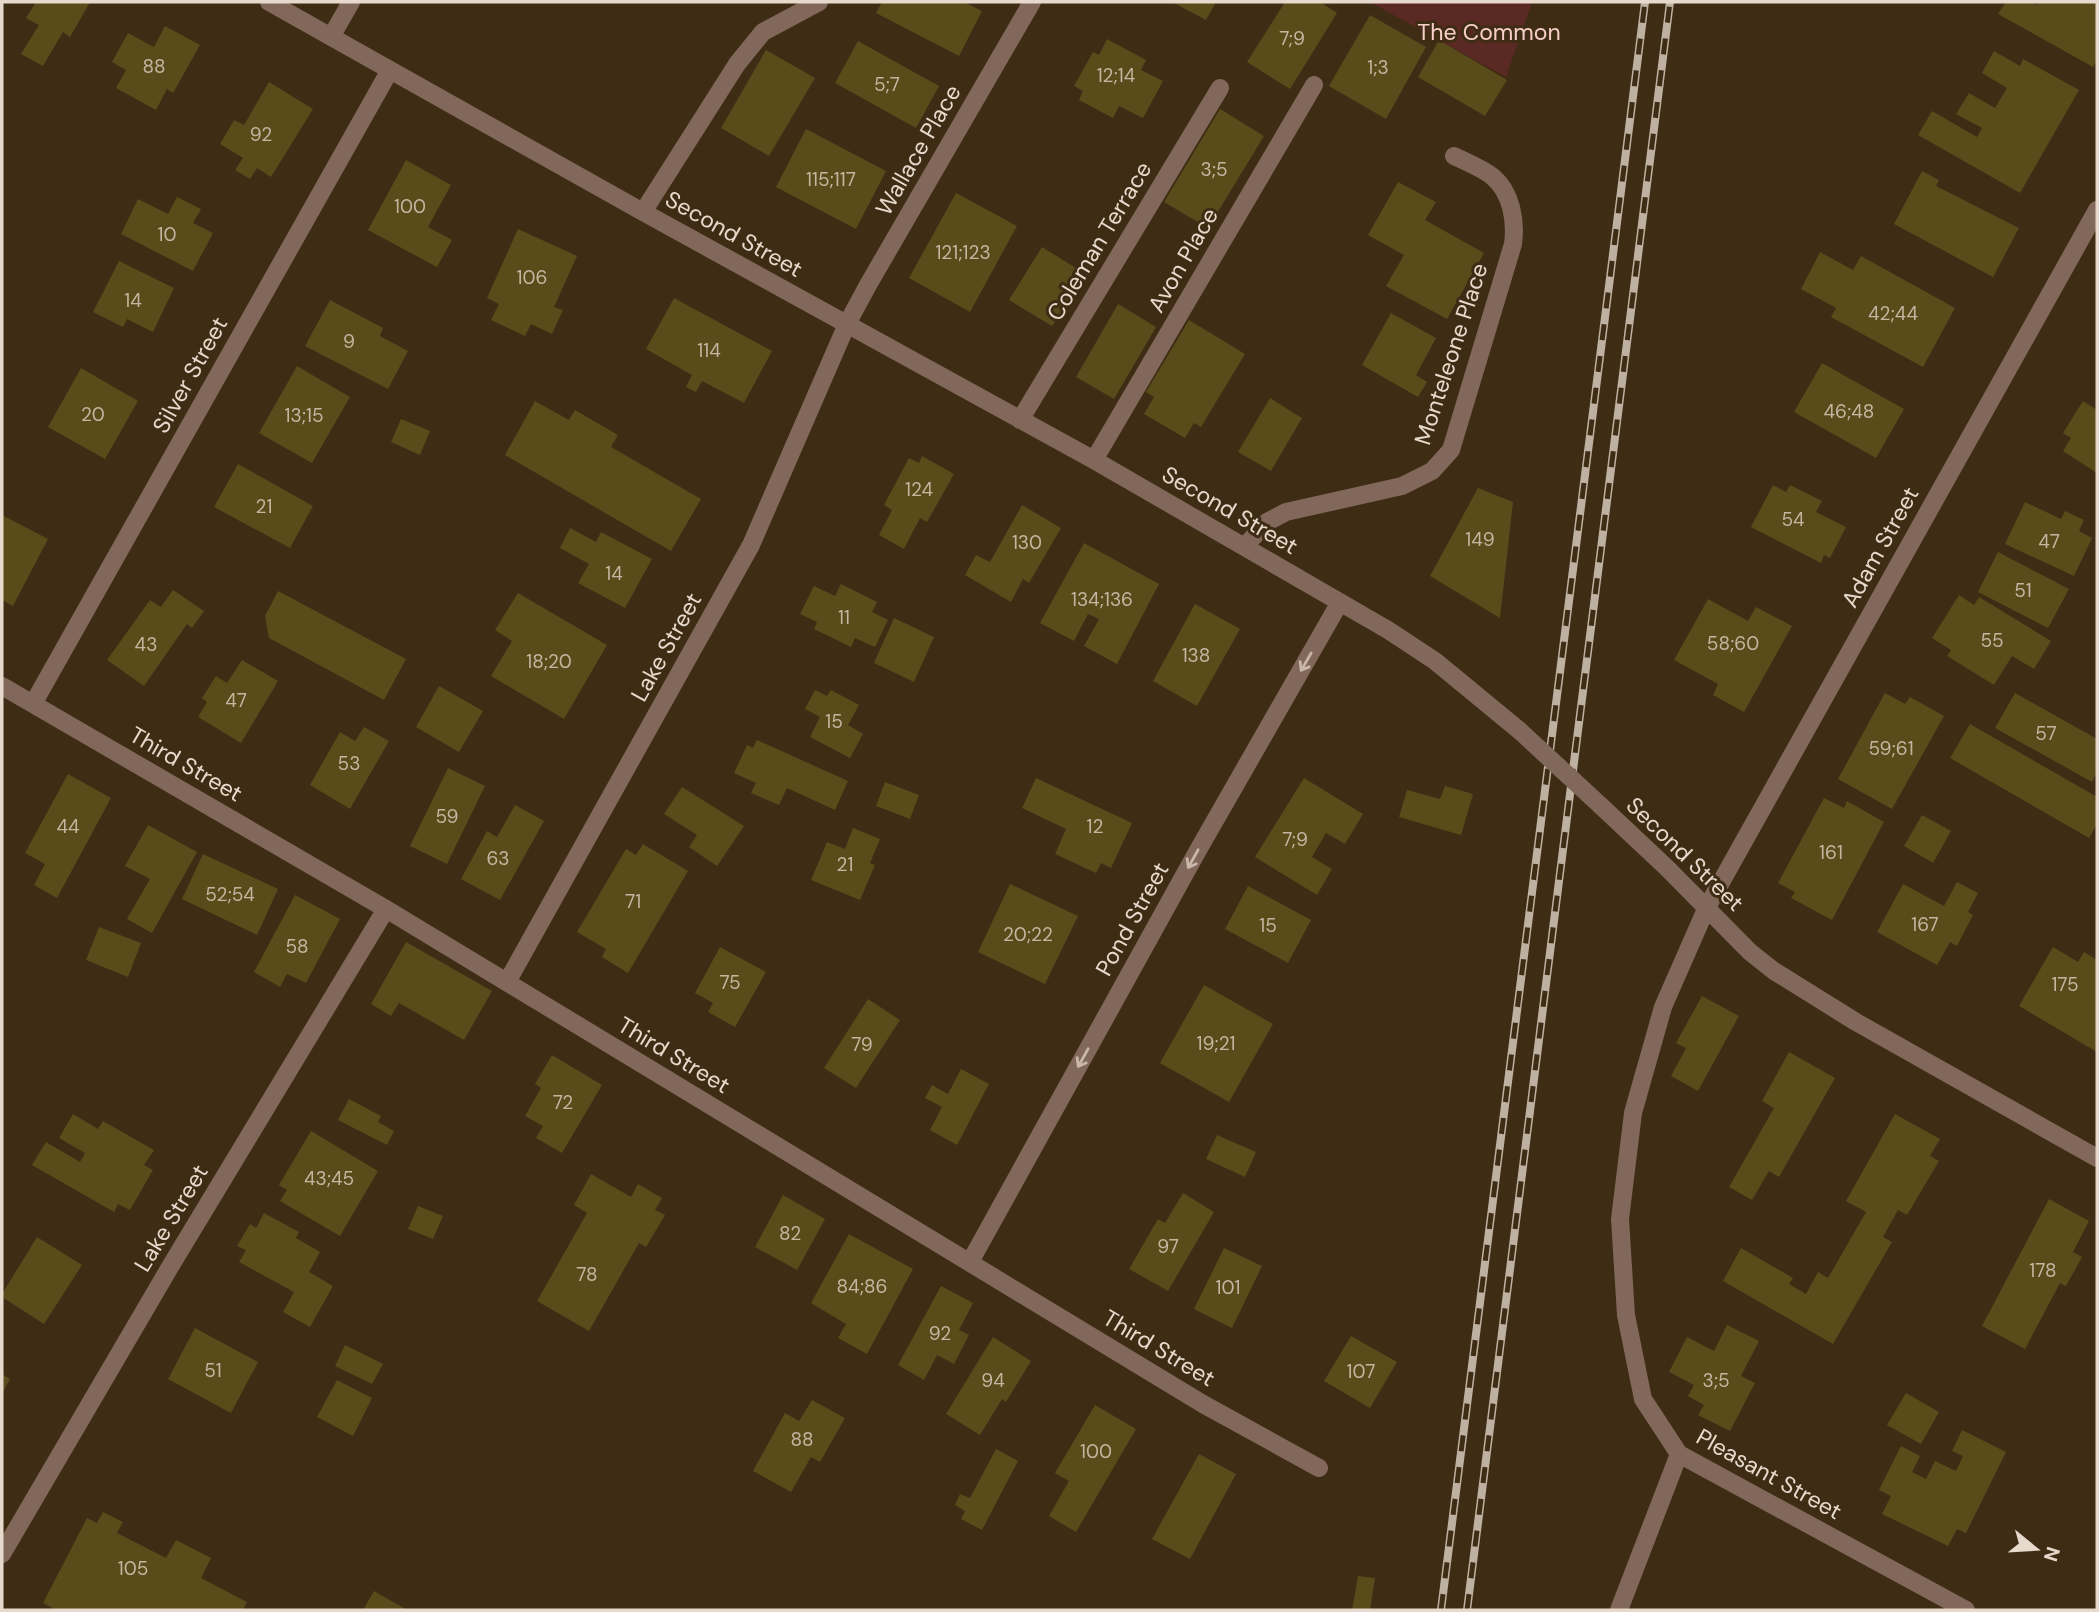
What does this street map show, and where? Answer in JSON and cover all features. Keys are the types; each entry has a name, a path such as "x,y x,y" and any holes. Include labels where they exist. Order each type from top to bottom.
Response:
{"street":[{"name":"Second Street","path":"269,2 1094,460 1388,630 1435,662 1520,731 1667,868 1750,952 1774,971 1856,1022 2097,1158"},
{"path":"331,37 351,2"},
{"path":"643,212 737,64 763,32 819,2"},
{"name":"Wallace Place","path":"847,324 1032,2"},
{"name":"Silver Street","path":"33,704 390,70"},
{"name":"Avon Place","path":"1094,460 1314,85"},
{"name":"Coleman Terrace","path":"1020,420 1220,88"},
{"name":"Monteleone Place","path":"1245,547 1267,522 1286,512 1402,486 1432,471 1451,450 1515,232 1510,202 1502,188 1493,177 1454,156"},
{"name":"Adam Street","path":"1706,909 2097,210"},
{"name":"Lake Street","path":"507,982 751,545 847,324"},
{"name":"Pond Street","path":"970,1262 1197,852 1340,602"},
{"name":"Third Street","path":"2,686 386,909 1203,1404 1319,1468"},
{"name":"Lake Street","path":"2,1554 170,1267 386,909"},
{"name":"Pleasant Street","path":"1706,909 1663,1007 1633,1113 1620,1219 1626,1315 1643,1399 1679,1454 1966,1610"},
{"path":"1619,1610 1679,1454"}],"green space":[{"name":"The Common","path":"1370,2 1532,2 1506,77"}],"building":[{"path":"36,2 90,2 70,37 63,32 43,66 21,54 39,25 26,18"},
{"path":"882,2 964,2 982,11 959,56 876,13"},
{"path":"1172,2 1216,2 1206,20"},
{"path":"1285,2 1320,2 1337,13 1290,89 1247,62"},
{"path":"2006,2 2031,2 2036,5 2037,2 2097,2 2097,60 2093,67 1998,14"},
{"path":"1370,15 1426,47 1386,119 1329,86"},
{"path":"165,26 200,45 173,93 167,89 156,110 116,88 126,70 112,62 128,33 154,47"},
{"path":"1107,39 1146,60 1141,70 1163,81 1143,118 1119,106 1113,118 1079,100 1083,91 1074,86 1093,52 1099,55"},
{"path":"1439,40 1507,80 1485,116 1418,77"},
{"path":"858,41 939,86 916,128 835,83"},
{"path":"766,50 815,78 769,156 721,128"},
{"path":"1994,51 2020,66 2023,59 2079,90 2020,193 1918,135 1932,111 1977,137 1982,128 1956,114 1969,93 1995,108 2007,88 1982,73"},
{"path":"269,82 313,109 271,177 257,168 250,179 235,170 243,158 220,144 234,120 244,125"},
{"path":"1220,109 1264,136 1208,228 1164,202"},
{"path":"806,129 886,171 856,229 776,187"},
{"path":"406,160 451,185 428,227 452,240 437,267 368,230"},
{"path":"1922,171 1939,180 1936,186 2019,228 1993,277 1894,224"},
{"path":"1398,182 1436,202 1425,220 1484,253 1447,319 1386,286 1404,255 1368,235"},
{"path":"956,193 1017,226 970,312 909,278"},
{"path":"177,197 201,209 193,223 213,233 193,271 121,234 138,199 168,214"},
{"path":"518,229 577,256 554,307 563,310 552,334 531,324 525,336 491,320 499,304 487,298"},
{"path":"1042,247 1084,273 1052,326 1009,300"},
{"path":"1820,252 1853,270 1861,256 1955,308 1923,367 1831,317 1836,308 1801,289"},
{"path":"119,261 174,288 153,332 127,319 123,327 93,312"},
{"path":"674,298 772,351 744,403 702,381 696,392 686,387 692,375 646,349"},
{"path":"330,300 383,328 380,336 408,351 388,389 305,346"},
{"path":"1118,304 1156,327 1114,399 1076,377"},
{"path":"1391,313 1436,338 1416,375 1427,382 1418,397 1362,365"},
{"path":"1189,320 1245,354 1201,427 1194,423 1185,438 1144,414 1154,397 1146,392"},
{"path":"1822,363 1904,409 1876,458 1794,412"},
{"path":"297,366 350,397 312,463 259,433"},
{"path":"81,368 138,401 105,459 48,427"},
{"path":"1270,398 1302,418 1271,471 1238,452"},
{"path":"535,401 569,420 575,410 618,435 611,447 701,499 671,551 505,455"},
{"path":"2083,401 2097,410 2097,473 2063,451 2071,438 2063,433"},
{"path":"401,419 430,431 420,455 391,442"},
{"path":"922,456 954,474 927,522 920,518 904,549 879,535 892,510 884,505 909,458 919,463"},
{"path":"238,464 313,506 290,548 214,507"},
{"path":"1773,485 1786,492 1790,485 1822,501 1816,512 1846,527 1830,558 1824,555 1821,563 1751,527"},
{"path":"1478,488 1513,502 1500,618 1430,576"},
{"path":"2025,502 2061,519 2065,511 2084,520 2079,531 2092,538 2074,576 2005,544"},
{"path":"1022,505 1061,528 1029,583 1023,579 1011,602 965,575 976,555 990,562"},
{"path":"2,515 48,539 13,606 2,600"},
{"path":"570,528 596,542 601,532 652,559 625,608 578,583 589,564 560,548"},
{"path":"1084,543 1159,584 1117,664 1084,646 1099,619 1088,614 1074,641 1040,623"},
{"path":"1998,552 2069,589 2048,628 1978,592"},
{"path":"841,584 877,602 872,612 888,620 875,647 855,638 851,647 814,629 817,622 800,614 814,586 835,596"},
{"path":"173,590 204,611 192,628 187,624 144,686 107,660 150,600 161,607"},
{"path":"278,591 406,659 384,700 269,638 265,616"},
{"path":"518,593 607,645 564,719 491,676 512,641 495,630"},
{"path":"1959,595 1974,605 1979,597 2051,641 2034,669 2012,656 1994,685 1947,656 1951,650 1932,638"},
{"path":"1708,599 1748,621 1756,607 1792,626 1744,712 1713,695 1718,684 1674,660"},
{"path":"1195,604 1240,629 1197,706 1153,681"},
{"path":"894,618 934,637 914,682 874,663"},
{"path":"242,660 278,681 241,743 198,717 207,702 202,698 216,676 227,683"},
{"path":"439,686 483,711 459,752 416,727"},
{"path":"815,690 827,696 831,690 859,705 848,725 863,734 850,758 810,737 820,717 805,709"},
{"path":"1885,693 1905,704 1910,697 1944,716 1892,809 1838,779"},
{"path":"2015,693 2097,739 2097,772 2092,782 1995,728"},
{"path":"1970,724 2097,797 2097,824 2089,838 1950,758"},
{"path":"364,727 389,741 350,809 310,785 340,732 355,741"},
{"path":"757,740 848,781 835,810 787,788 779,805 751,793 756,783 734,773 747,745 753,748"},
{"path":"448,768 485,786 447,864 410,846"},
{"path":"68,774 111,798 57,898 34,885 45,864 25,853"},
{"path":"1036,778 1132,823 1111,868 1101,863 1096,873 1055,854 1066,829 1022,808"},
{"path":"1304,778 1363,814 1345,844 1326,833 1312,857 1332,869 1317,895 1255,857"},
{"path":"885,782 919,795 910,819 876,806"},
{"path":"1445,786 1473,794 1461,835 1399,817 1407,790 1440,799"},
{"path":"682,787 744,826 717,866 689,847 697,835 664,814"},
{"path":"1824,798 1844,808 1847,801 1884,822 1832,920 1791,898 1795,892 1778,883"},
{"path":"515,805 544,821 500,900 461,879 487,831 497,837"},
{"path":"1922,815 1951,831 1933,863 1904,846"},
{"path":"148,825 197,852 152,933 127,919 150,879 125,866"},
{"path":"853,828 880,839 870,863 875,865 860,900 811,880 827,842 845,849"},
{"path":"643,844 688,871 628,973 602,957 606,949 577,932 626,849 636,855"},
{"path":"203,854 278,889 257,935 182,899"},
{"path":"1957,882 1978,893 1968,912 1973,915 1957,946 1950,942 1937,965 1877,932 1903,884 1944,906"},
{"path":"1010,884 1078,916 1045,984 978,952"},
{"path":"1248,886 1311,920 1288,963 1225,929"},
{"path":"295,895 340,919 306,983 287,974 280,987 254,972"},
{"path":"99,927 141,943 128,977 86,960"},
{"path":"406,942 492,991 464,1040 399,1003 391,1016 371,1004"},
{"path":"720,947 766,972 735,1027 708,1012 713,1003 695,993"},
{"path":"2053,947 2078,962 2084,952 2097,960 2097,1052 2019,1006"},
{"path":"1204,985 1273,1024 1229,1102 1160,1063"},
{"path":"1702,996 1739,1016 1698,1091 1671,1076 1686,1048 1676,1043"},
{"path":"868,999 900,1020 856,1088 824,1068"},
{"path":"1789,1052 1835,1078 1779,1177 1769,1171 1752,1200 1729,1187 1774,1108 1762,1101"},
{"path":"552,1055 602,1085 562,1153 536,1138 543,1126 525,1116 541,1088 535,1084"},
{"path":"961,1069 989,1084 957,1145 930,1130 942,1107 925,1098 932,1085 948,1094"},
{"path":"349,1099 381,1116 378,1122 394,1131 387,1145 338,1120"},
{"path":"73,1114 98,1129 103,1121 154,1150 144,1165 153,1170 130,1210 118,1204 114,1212 32,1165 46,1142 80,1162 85,1153 59,1138"},
{"path":"1895,1114 1940,1139 1930,1156 1939,1161 1907,1215 1898,1210 1883,1237 1892,1242 1833,1344 1723,1281 1741,1248 1793,1278 1789,1284 1806,1294 1818,1272 1828,1278 1866,1212 1846,1201"},
{"path":"311,1131 378,1171 340,1236 280,1201 287,1190 279,1185"},
{"path":"1217,1135 1256,1152 1245,1177 1206,1159"},
{"path":"591,1174 631,1197 638,1184 662,1198 655,1210 665,1215 646,1247 639,1243 589,1331 537,1301 587,1213 574,1205"},
{"path":"1183,1193 1214,1212 1168,1291 1129,1269 1158,1219 1165,1223"},
{"path":"783,1195 825,1219 797,1270 755,1247"},
{"path":"2049,1199 2089,1221 2073,1252 2082,1257 2066,1286 2060,1283 2025,1349 1982,1326"},
{"path":"418,1206 443,1216 433,1239 408,1229"},
{"path":"264,1213 299,1232 296,1238 320,1252 309,1272 333,1286 310,1327 283,1312 294,1292 239,1262 246,1250 237,1246 250,1224 256,1228"},
{"path":"849,1234 913,1269 867,1354 838,1338 846,1324 811,1303"},
{"path":"37,1237 82,1265 44,1324 2,1297"},
{"path":"1224,1248 1262,1266 1232,1328 1194,1309"},
{"path":"941,1286 973,1303 959,1330 969,1335 954,1364 937,1355 924,1380 898,1365"},
{"path":"1727,1325 1759,1341 1741,1376 1755,1383 1730,1431 1698,1415 1704,1405 1688,1396 1694,1385 1669,1372 1687,1337 1714,1351"},
{"path":"195,1328 258,1362 231,1413 168,1379"},
{"path":"1351,1336 1397,1362 1370,1408 1324,1381"},
{"path":"993,1337 1031,1361 1006,1402 1002,1399 980,1435 946,1414"},
{"path":"345,1345 383,1364 372,1384 335,1366"},
{"path":"2,1374 10,1379 2,1394"},
{"path":"337,1380 372,1398 353,1436 317,1417"},
{"path":"1906,1393 1939,1412 1921,1444 1887,1425"},
{"path":"812,1400 845,1418 820,1462 811,1457 791,1492 753,1471 785,1413 799,1421"},
{"path":"1095,1405 1136,1429 1076,1532 1049,1516 1069,1481 1055,1473"},
{"path":"1962,1430 2006,1452 1966,1533 1957,1529 1948,1546 1882,1514 1891,1496 1879,1490 1901,1446 1920,1456 1912,1472 1926,1479 1935,1461 1956,1471 1963,1456 1952,1451"},
{"path":"996,1449 1018,1461 982,1530 961,1519 965,1511 955,1505 960,1494 970,1498"},
{"path":"1199,1454 1236,1474 1190,1559 1152,1539"},
{"path":"103,1512 123,1522 117,1533 166,1558 176,1540 211,1558 201,1578 247,1602 243,1610 56,1610 43,1603 87,1518 97,1523"},
{"path":"1358,1576 1375,1578 1370,1610 1352,1610"},
{"path":"374,1591 407,1610 363,1610"}],"railway":[{"path":"1441,1610 1645,2"},
{"path":"1467,1610 1670,2"}]}
